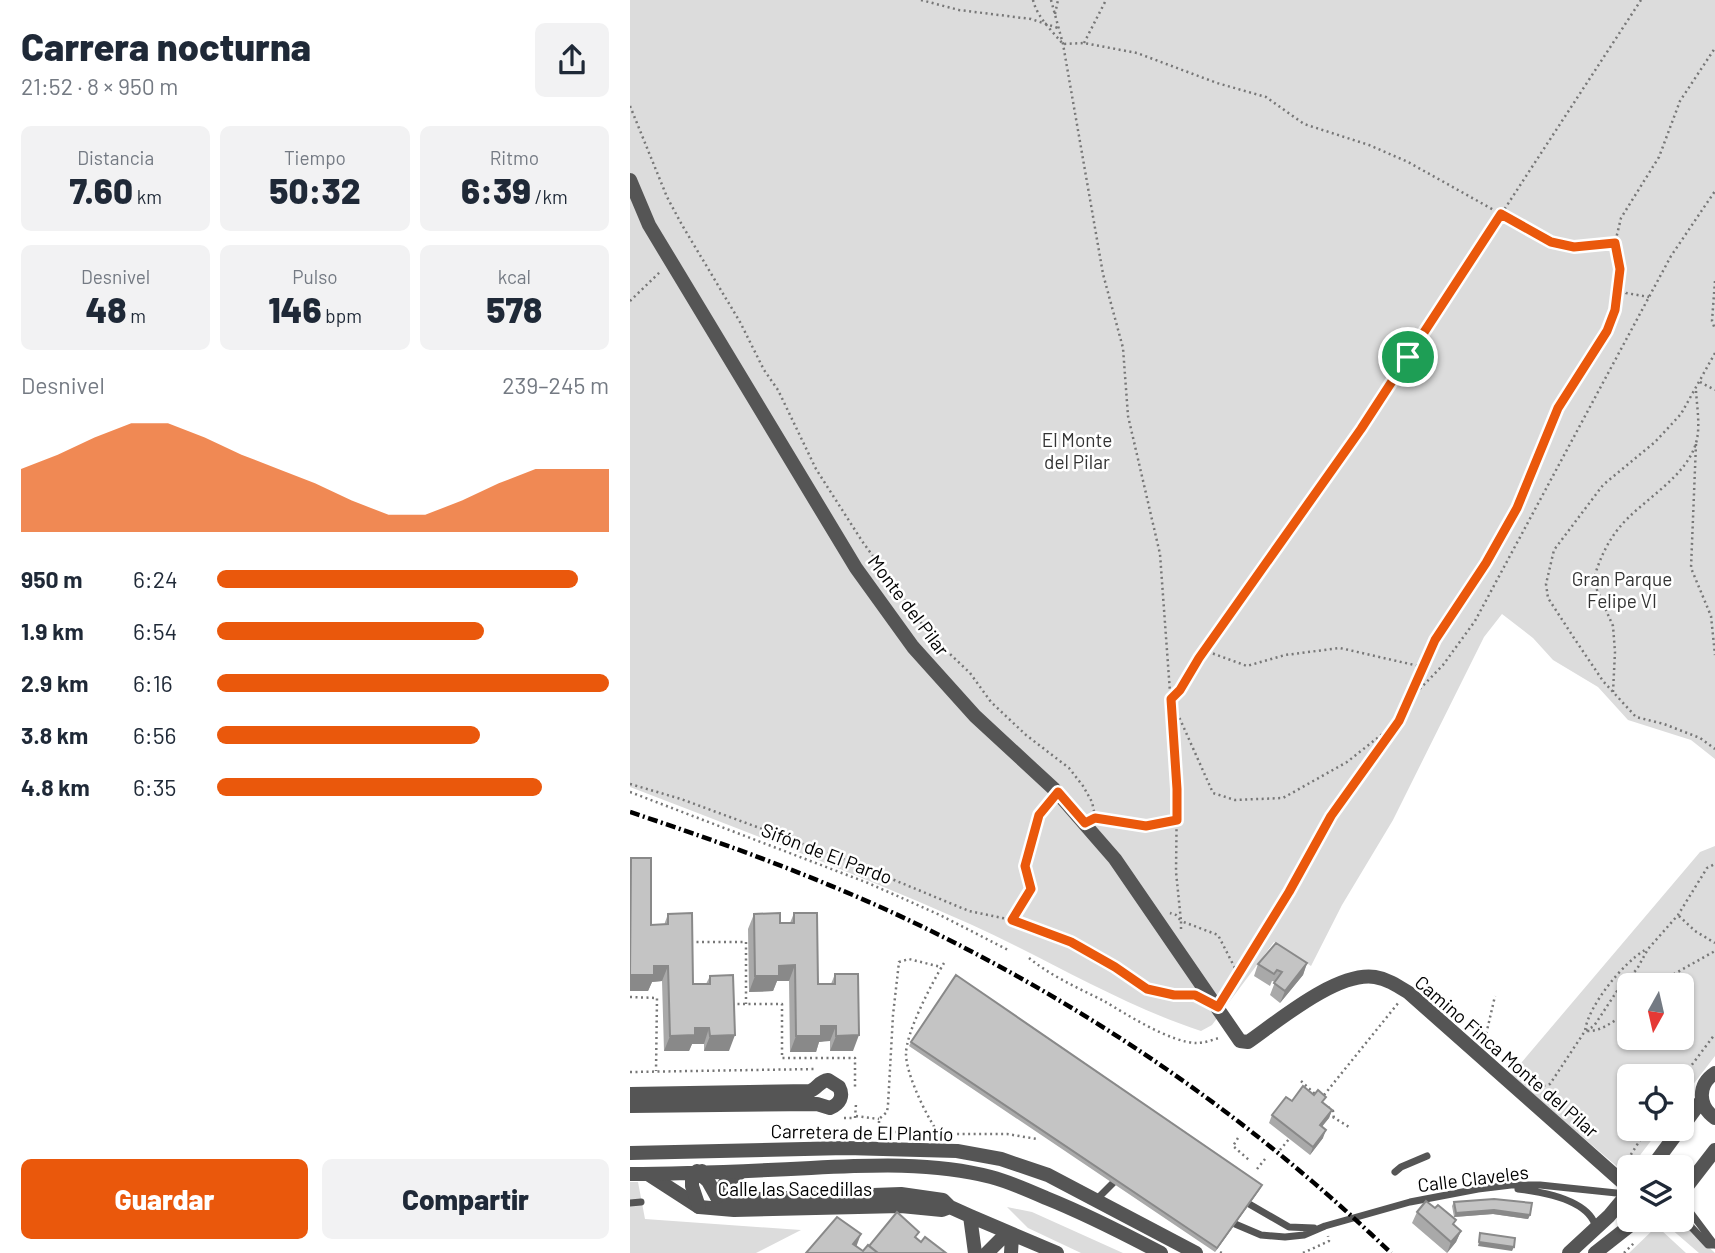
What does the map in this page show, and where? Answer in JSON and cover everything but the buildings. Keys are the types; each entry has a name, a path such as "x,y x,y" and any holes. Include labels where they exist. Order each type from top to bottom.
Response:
{"street":[{"name":"Monte del Pilar","path":"630,180 649,225 856,568 913,646 975,716 1058,792 1115,859 1218,1007"},
{"name":"Camino Finca Monte del Pilar","path":"1236,1035 1240,1041 1248,1042 1283,1016 1330,989 1351,979 1377,977 1409,993 1616,1177"},
{"path":"1218,1007 1236,1035"},
{"path":"1694,1111 1702,1100 1704,1083 1715,1073"},
{"name":"Carretera de El Plantío","path":"630,1094 810,1091 820,1082 828,1080 839,1087 842,1095 839,1103 830,1108 817,1104 630,1106"},
{"path":"1702,1100 1715,1118"},
{"path":"699,1207 692,1180 705,1168 790,1163 825,1158 846,1148"},
{"name":"Carretera de El Plantío","path":"630,1153 846,1148 957,1152 1002,1159 1048,1175 1196,1253"},
{"path":"1694,1176 1715,1150"},
{"name":"Carretera de El Plantío","path":"630,1174 700,1174 895,1166 956,1170 992,1177 1102,1221 1161,1253"},
{"path":"630,1168 691,1167 708,1181 717,1197"},
{"name":"Calle las Sacedillas","path":"741,1171 725,1183 717,1197 731,1200 901,1194 943,1200 950,1207 1009,1235 1057,1253"},
{"name":"Calle las Sacedillas","path":"648,1174 699,1207 734,1210 901,1206 942,1210 950,1207"},
{"path":"1569,1253 1617,1205"},
{"path":"970,1216 975,1253"},
{"path":"1595,1253 1622,1232"},
{"path":"987,1253 1009,1235"},
{"path":"1009,1235 1011,1253"},
{"path":"1026,1253 1043,1247"}],"lane":[{"path":"1395,1172 1427,1156"},
{"path":"1094,1199 1120,1170"},
{"name":"Calle Claveles","path":"1325,1226 1410,1202 1500,1187 1540,1185 1617,1194"},
{"path":"1500,1187 1541,1193 1579,1207 1590,1214 1596,1228"},
{"path":"1244,1201 1289,1227 1299,1229 1325,1226"},
{"path":"630,1203 641,1202"},
{"path":"1694,1216 1715,1245 1709,1245 1694,1229"},
{"path":"1227,1220 1261,1235 1273,1236 1304,1235 1325,1226"}],"path":[{"path":"921,0 959,10 1031,19 1058,28"},
{"path":"1033,0 1034,7 1063,44"},
{"path":"1051,0 1063,44 1103,274 1123,348 1128,416 1160,554 1177,789 1176,872 1181,921"},
{"path":"1055,15 1058,0"},
{"path":"1084,43 1106,0"},
{"path":"1171,699 1180,690 1199,658 1361,429 1641,0"},
{"path":"1063,44 1084,43 1137,53 1217,83 1266,97 1304,124 1369,145 1408,162 1551,242 1574,247 1615,243"},
{"path":"1218,1007 1289,892 1331,816 1399,721 1441,630 1486,563 1517,508 1558,408 1607,331 1615,310 1620,269 1615,243 1621,218 1659,158 1680,101 1715,48"},
{"path":"630,106 667,197 695,250 740,322 764,370 778,390 816,469 862,541 930,635 970,673 1000,710 1026,735 1069,768 1092,802 1095,818 1146,826 1177,820"},
{"path":"1408,701 1443,665 1475,621 1671,256 1715,191"},
{"path":"630,301 671,262"},
{"path":"1715,281 1712,321 1715,329"},
{"path":"1618,285 1626,293 1649,297"},
{"path":"1715,353 1681,414 1655,442 1603,485 1554,550 1546,584 1548,598 1613,692 1636,718 1676,728 1700,738 1715,749"},
{"path":"1700,382 1715,390"},
{"path":"1696,389 1698,422 1691,568 1711,616 1715,655"},
{"path":"1613,692 1613,626 1593,580 1601,555 1620,526 1689,459 1696,441"},
{"path":"1199,658 1206,651 1247,666 1285,655 1340,648 1423,667"},
{"path":"1171,699 1213,793 1235,800 1283,798 1347,762 1399,721"},
{"path":"630,784 681,799 841,858 969,911 1012,920 1071,942 1147,989 1174,995 1195,995"},
{"name":"Sifón de El Pardo","path":"630,792 868,883 940,915 1010,951"},
{"path":"1012,920 1031,889 1025,866 1039,815 1058,792"},
{"path":"1585,1031 1594,1026 1619,988 1637,969 1647,949 1678,915 1707,869 1715,864"},
{"path":"1150,907 1175,915 1181,921 1218,935 1238,975"},
{"path":"1678,915 1695,931 1715,943"},
{"path":"688,942 746,942 746,1004"},
{"path":"1521,1092 1550,1084 1585,1031 1587,1018 1612,982 1632,958 1647,949"},
{"path":"1676,973 1715,951"},
{"path":"1029,958 1041,968 1107,1003 1129,1018 1162,1032 1196,1043 1236,1035"},
{"path":"844,1118 856,1116 879,1119 887,1112 899,962 909,959 942,967"},
{"path":"937,1131 916,1091 906,1055 913,1026 944,963"},
{"path":"1479,1055 1489,1029 1495,996"},
{"path":"730,997 731,1004 782,1004 782,1058 855,1058 856,1116"},
{"path":"630,998 657,998 656,1071"},
{"path":"1301,1081 1321,1099 1389,1016"},
{"path":"1585,1031 1597,1032 1617,1017"},
{"path":"1692,1064 1715,1034"},
{"path":"1301,1092 1305,1085"},
{"path":"1311,1100 1315,1096 1328,1107 1325,1112 1349,1127"},
{"path":"879,1119 879,1124 891,1132 1007,1134 1037,1139"},
{"path":"1238,1138 1233,1146 1249,1160"},
{"path":"1280,1150 1289,1139"},
{"path":"1616,1177 1639,1141"},
{"path":"1257,1169 1265,1159"},
{"path":"1303,1253 1329,1241 1325,1226"}],"green space":[{"name":"El Monte del Pilar","path":"630,0 1715,0 1715,759 1691,740 1628,720 1598,687 1553,660 1533,638 1502,614 1484,637 1393,820 1342,905 1311,966 1274,942 1212,1025 1201,1031 1141,1008 928,906 801,853 630,787"},
{"path":"1715,846 1715,1056 1694,1083 1694,1064 1617,1064 1617,1141 1651,1141 1640,1155 1617,1155 1617,1166 1510,1076 1700,852"},
{"path":"630,1182 638,1182 645,1219 801,1230 756,1253 630,1253"},
{"path":"1007,1207 1032,1212 1123,1253 1081,1253 1028,1228"},
{"path":"1651,1232 1663,1232 1686,1253 1629,1253"},
{"path":"1675,1232 1693,1232 1715,1253 1699,1253"}],"railway":[{"path":"630,812 760,858 855,896 956,943 1023,979 1089,1018 1216,1104 1335,1201 1391,1253"}],"route":[{"path":"1501,214 1551,242 1574,247 1615,243 1620,269 1615,310 1607,331 1549,426 1517,508 1486,563 1435,640 1399,721 1331,816 1289,892 1218,1007 1195,995 1174,995 1147,989 1071,942 1012,920 1031,889 1025,866 1039,815 1058,792 1085,823 1095,818 1146,826 1177,820 1171,699 1180,690 1199,658 1361,429 1408,357 1501,214"}],"park label":[{"name":"Gran Parque Felipe VI","path":"1622,589"}]}
